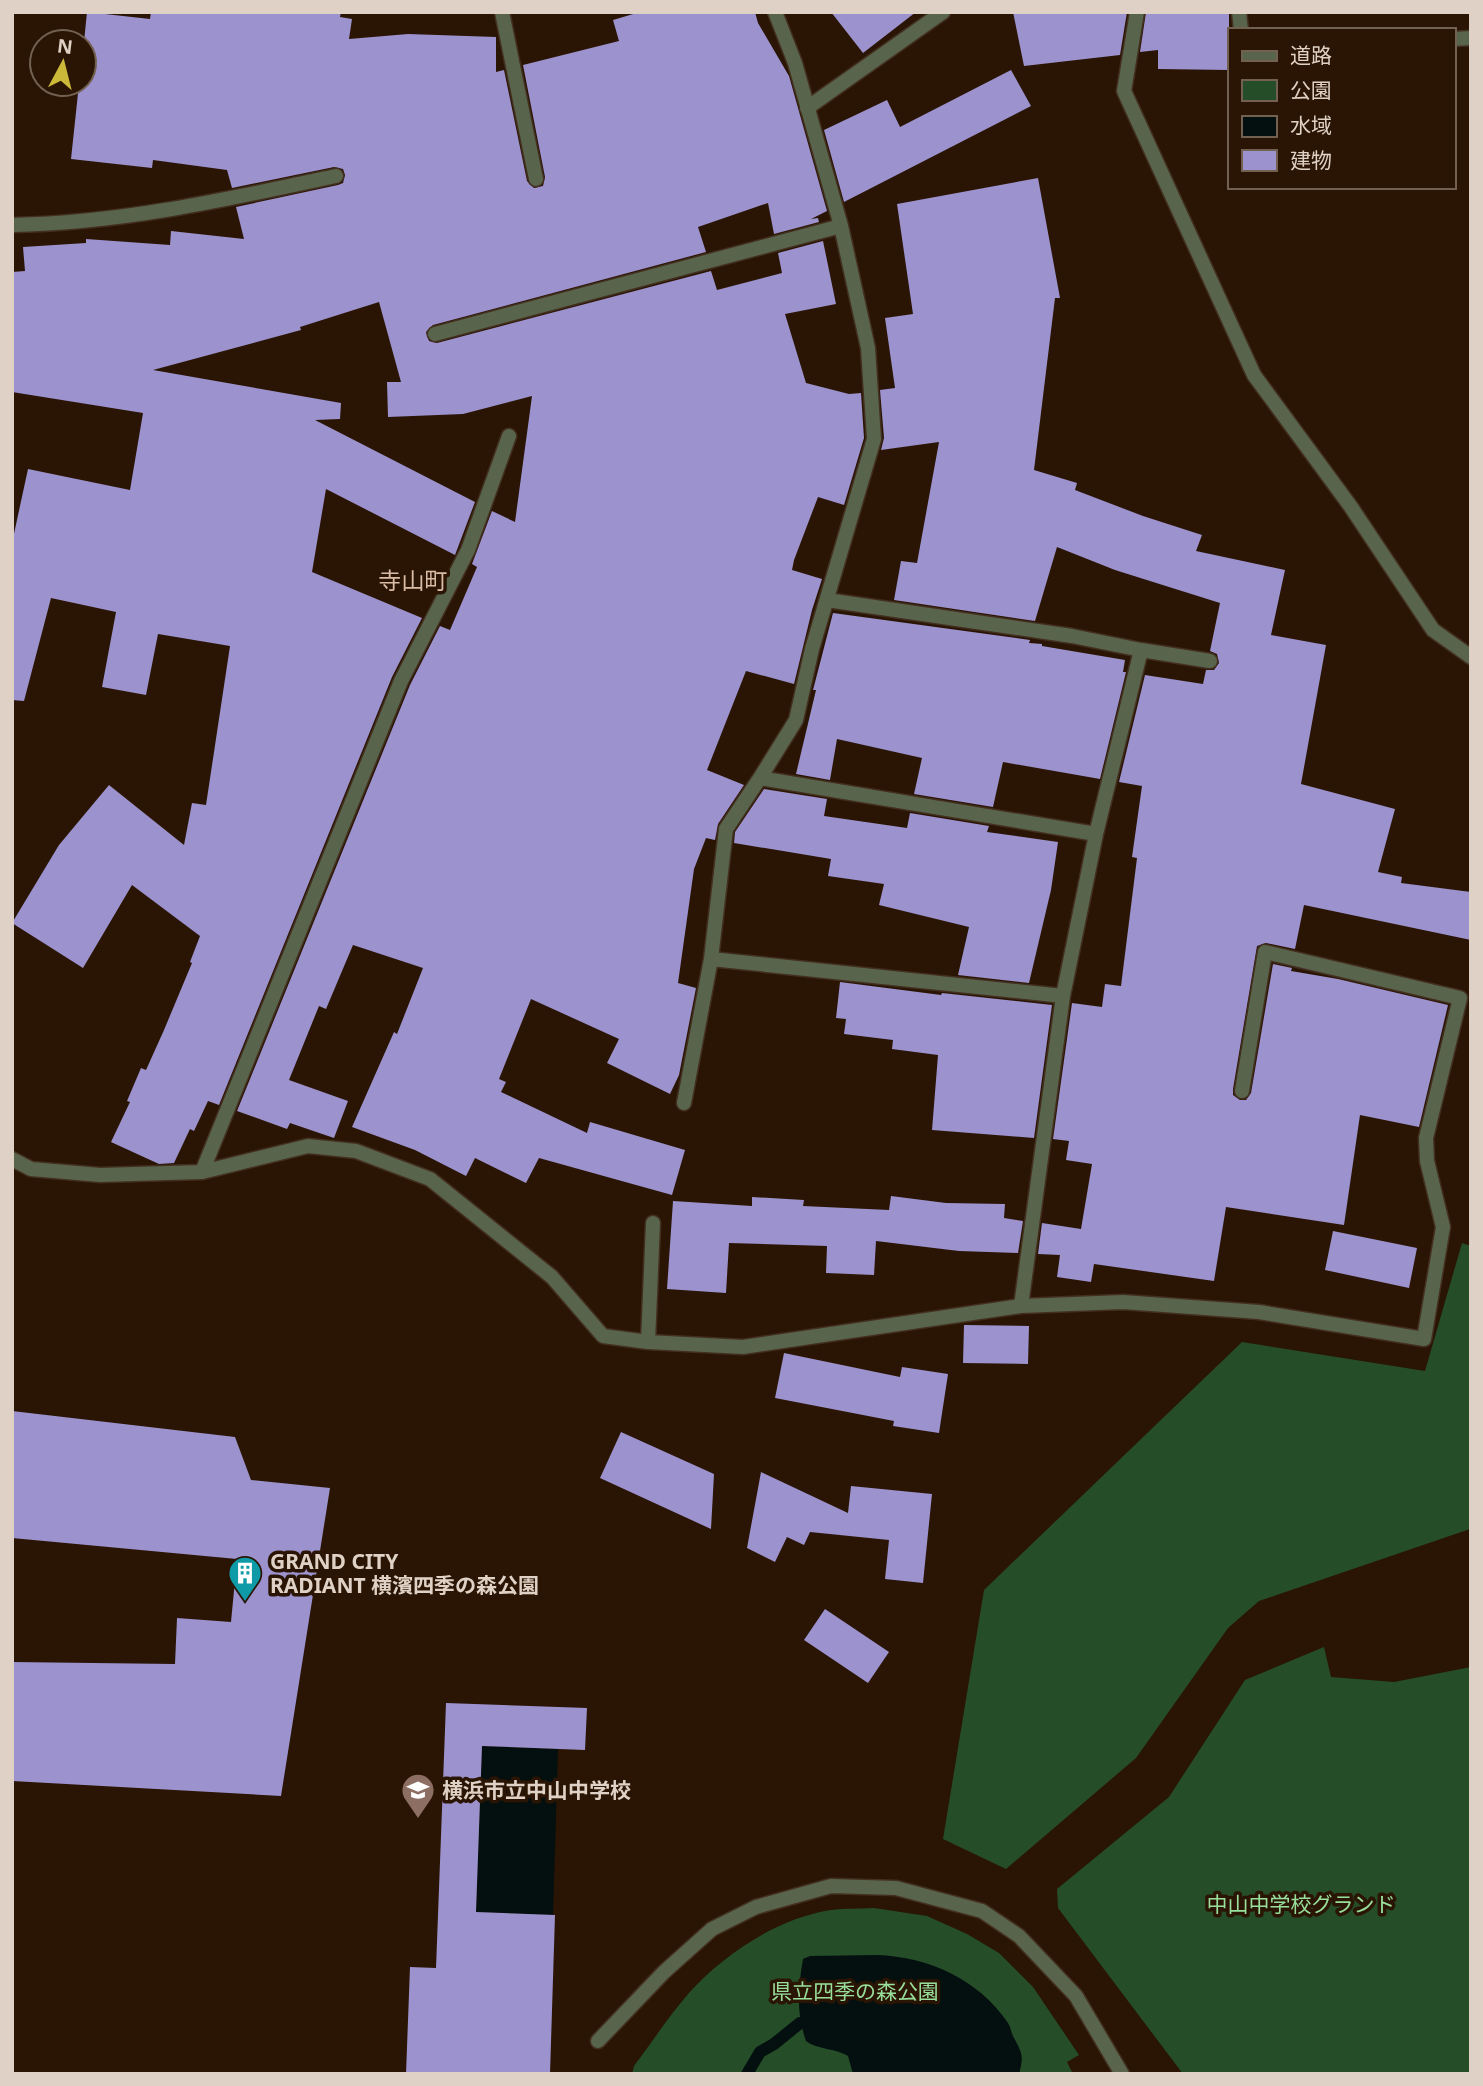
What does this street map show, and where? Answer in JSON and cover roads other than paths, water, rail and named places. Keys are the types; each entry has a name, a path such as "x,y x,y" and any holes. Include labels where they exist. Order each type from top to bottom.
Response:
{"street":[{"path":"502,12 536,179"},
{"path":"684,1103 711,959 726,829 796,720 812,649 874,439 868,348 841,226 795,63 775,12"},
{"path":"807,108 943,12"},
{"path":"1138,12 1124,91 1254,375 1351,507 1433,630 1471,656"},
{"path":"12,226 57,225 200,205 336,176"},
{"path":"435,334 841,226"},
{"path":"202,1172 401,681 468,550 509,436"},
{"path":"827,600 1072,636 1210,661"},
{"path":"1021,1306 1063,996 1096,834 1141,650"},
{"path":"760,778 1096,834"},
{"path":"12,1159 32,1169 100,1175 202,1172 308,1146 356,1151 430,1179 552,1277 603,1336 648,1342 743,1348 1021,1306 1124,1302 1232,1310 1424,1339 1443,1227 1427,1161 1426,1138 1465,1000 1265,952 1242,1091"},
{"path":"711,959 1063,996"},
{"path":"648,1342 653,1223"},
{"path":"598,2041 664,1972 712,1928 756,1907 831,1885 896,1888 982,1911 1019,1936 1076,1996 1122,2074"}],"water":[{"path":"482,1746 558,1749 553,1915 476,1912"},
{"path":"877,1955 915,1960 933,1966 951,1973 982,1994 1009,2025 1021,2055 1019,2074 853,2074 848,2056 806,2041 799,2000 803,1959 810,1956"}],"waterway":[{"path":"747,2074 760,2052 800,2023"}],"place":[{"name":"GRAND CITY RADIANT 横濱四季の森公園","path":"245,1603"},
{"name":"横浜市立中山中学校","path":"418,1820"}],"district":[{"name":"寺山町","path":"413,580"}],"park label":[{"name":"中山中学校グランド","path":"1301,1904"},
{"name":"県立四季の森公園","path":"855,1991"}]}
